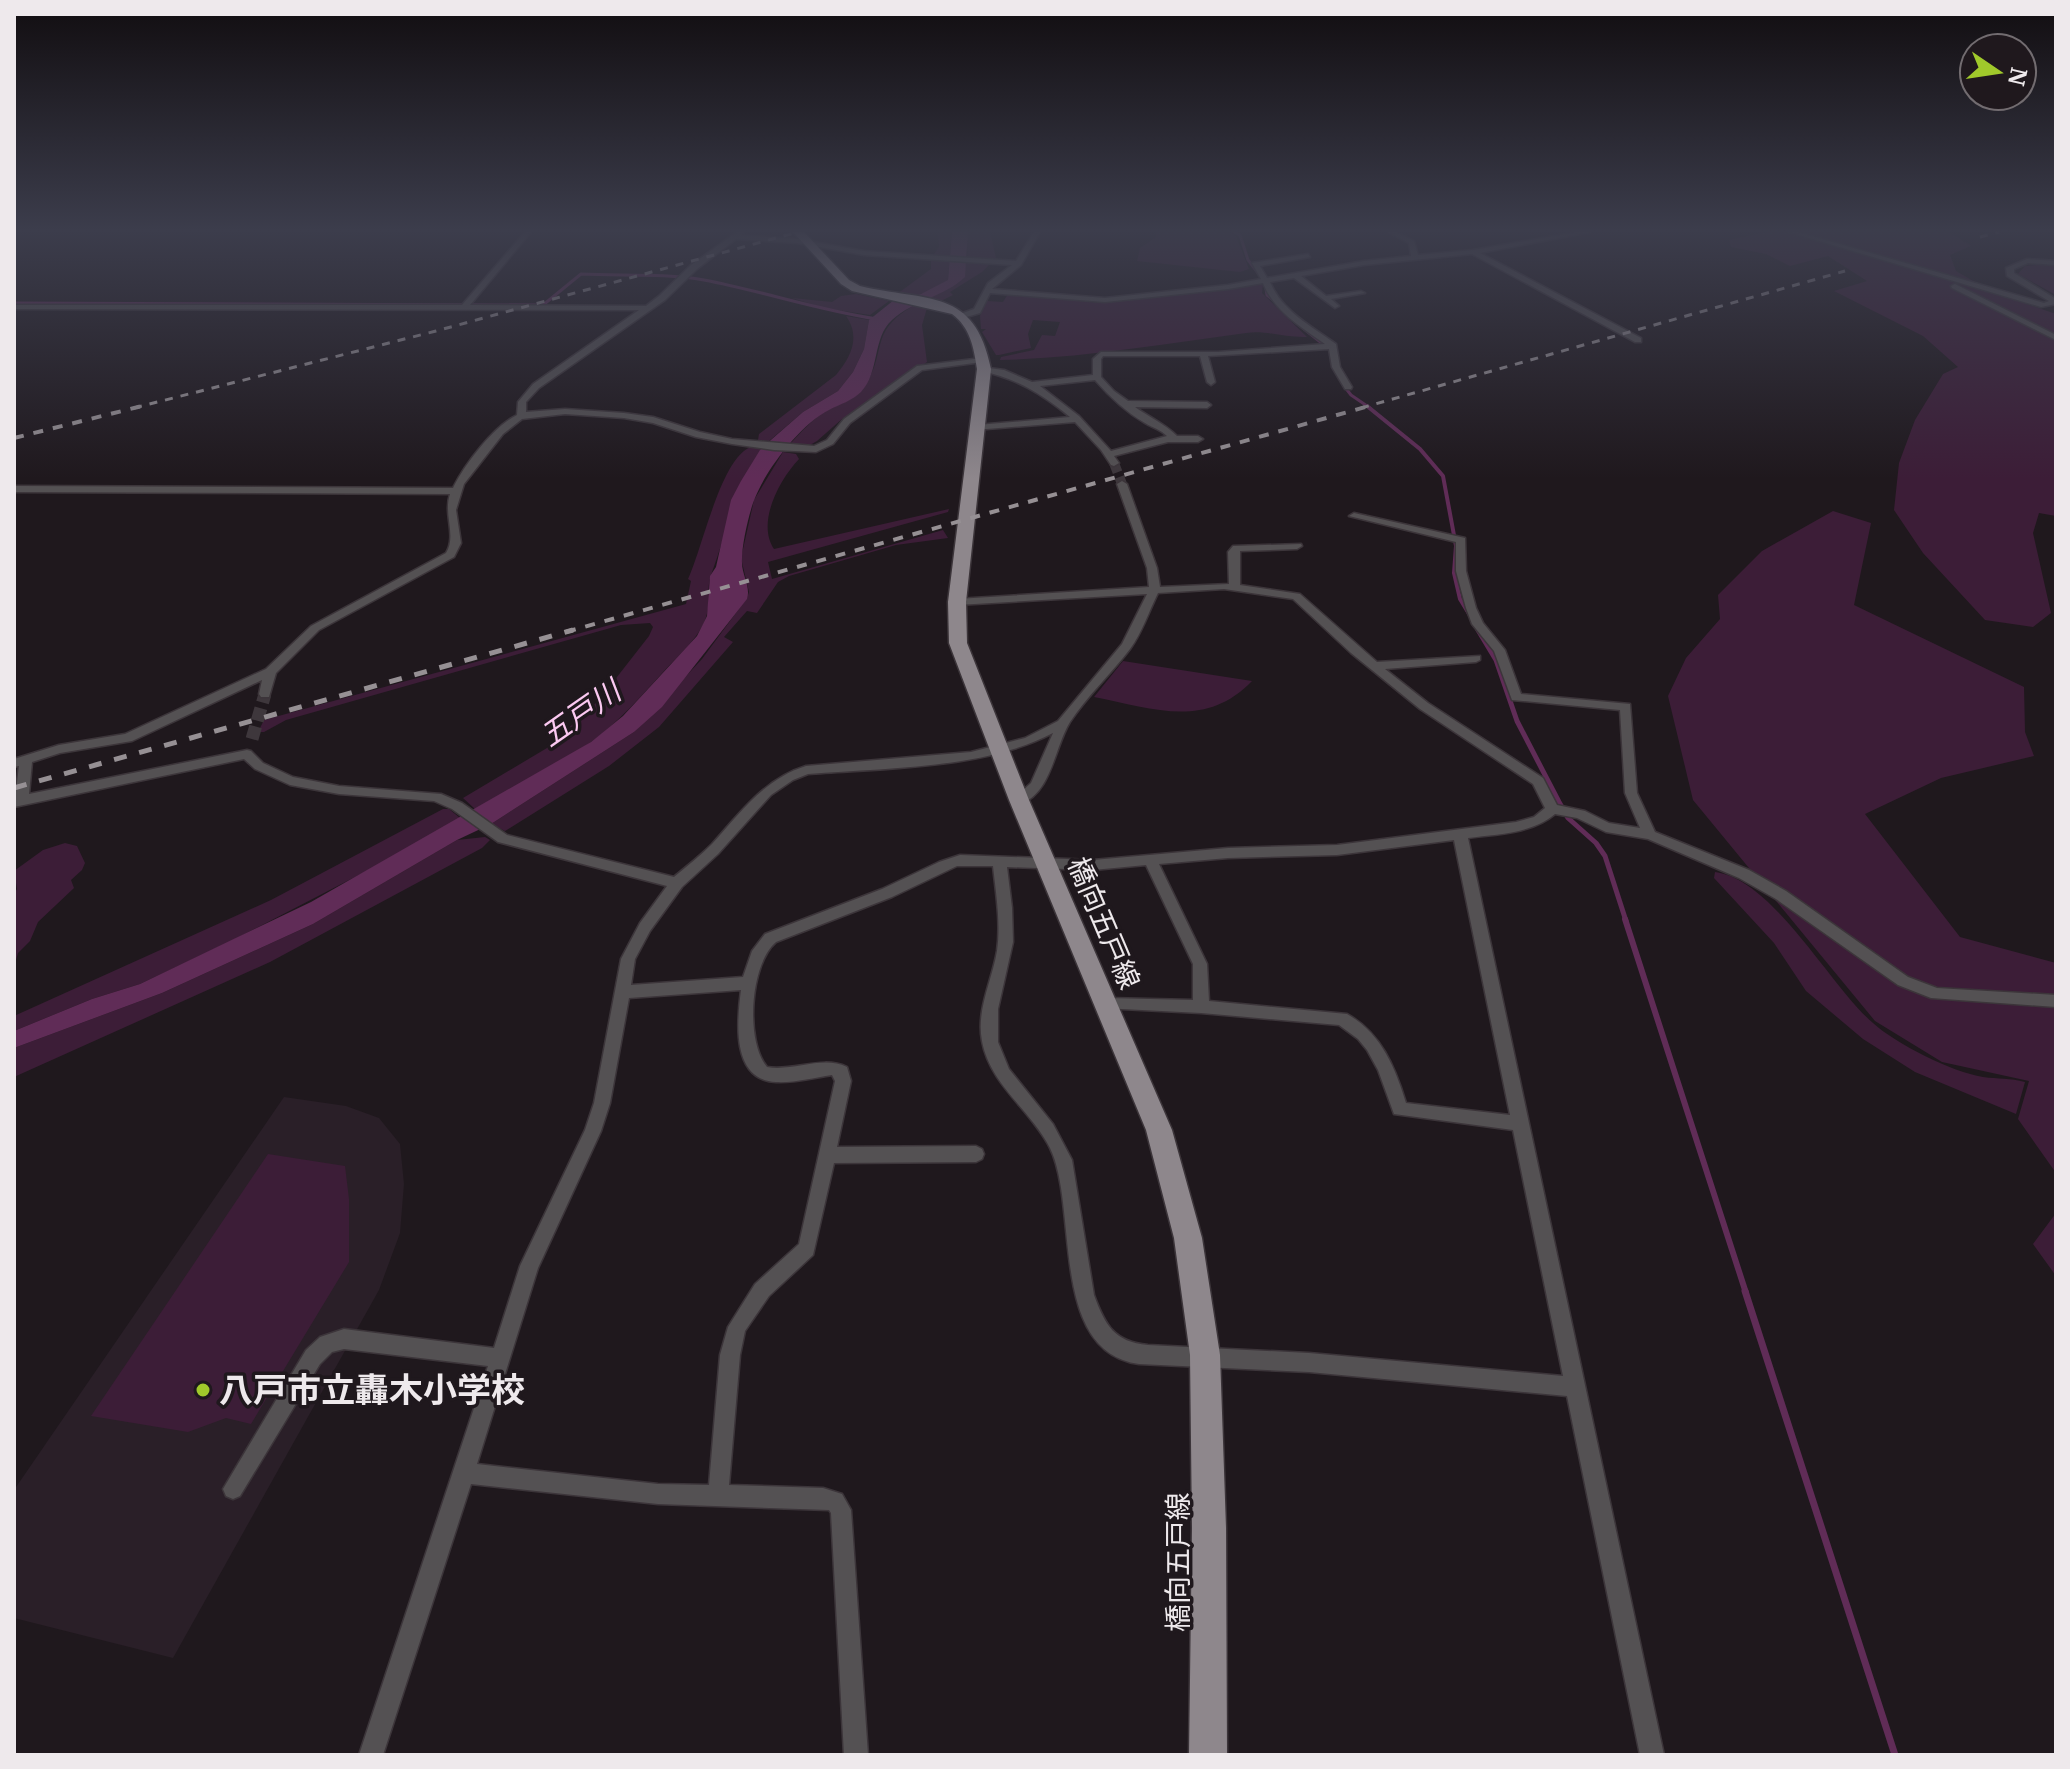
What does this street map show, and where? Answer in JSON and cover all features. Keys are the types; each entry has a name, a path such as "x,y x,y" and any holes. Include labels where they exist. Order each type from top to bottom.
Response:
{"main road":[{"path":"959,315 963,316"},
{"name":"橋向五戸線","path":"963,316 977,341 983,364 957,602 961,654 1046,865 1159,1130 1188,1238 1205,1355 1209,1528 1208,1755"}],"street":[{"path":"521,416 522,402 536,386 639,315"},
{"path":"963,316 967,315"},
{"path":"1292,315 1333,346 1336,367 1348,387"},
{"path":"1590,315 1638,340"},
{"path":"2011,315 2056,338"},
{"path":"1174,438 1111,393 1097,377 1097,359 1101,354 1203,354 1333,346"},
{"path":"1203,354 1211,382"},
{"path":"247,754 18,800 20,763 59,749 128,738 270,672 315,628 450,555 458,542 451,516 457,491 501,431 521,416 589,412 621,415 652,419 705,436 807,449 822,448 847,421 920,368 983,364 1007,371 1030,385 1075,419 1112,459 1174,438 1198,439"},
{"path":"1030,385 1097,377"},
{"path":"1127,404 1207,405"},
{"path":"977,428 1075,419"},
{"path":"371,1755 529,1266 593,1131 602,1103 628,959 645,927 677,883 713,851 766,792 788,777 806,770 971,756 1029,741 1062,724 1127,645 1155,589 1152,568 1122,484"},
{"path":"14,489 457,491"},
{"path":"1354,516 1461,540 1461,571 1471,608 1478,624 1499,650 1516,697 1626,707 1631,793 1650,835"},
{"path":"1235,587 1233,552 1237,548 1297,546"},
{"path":"957,602 1235,587 1296,596 1424,706 1538,781 1552,809"},
{"path":"1376,666 1476,658"},
{"path":"265,694 270,672"},
{"path":"1019,800 1026,797 1042,778 1062,724"},
{"path":"247,754 252,739"},
{"path":"247,754 259,766 290,781 339,790 420,794 457,806 497,836 677,883"},
{"path":"1552,809 1580,814 1606,827 1650,835 1744,874 1781,895 1903,981 1936,994 2056,1001"},
{"path":"718,1495 730,1355 737,1327 762,1290 807,1249 843,1081 841,1072 833,1068 773,1076 763,1073 754,1065 748,1052 747,983 760,948 770,938 901,887 943,865 960,860 1093,865 1228,853 1337,850 1516,827 1539,820 1552,809"},
{"path":"1460,834 1652,1755"},
{"path":"1150,860 1200,964 1201,1007"},
{"path":"999,862 1006,914 1004,951 988,1023 990,1042 995,1060 1010,1086 1053,1139 1063,1160 1074,1237 1090,1312 1104,1336 1122,1351 1148,1355 1307,1360 1408,1373 1575,1387"},
{"path":"622,992 747,983"},
{"path":"1107,1004 1201,1007 1342,1019 1356,1025 1389,1070 1400,1109 1520,1123"},
{"path":"827,1155 976,1154"},
{"path":"233,1489 313,1357 327,1344 344,1339 500,1358"},
{"path":"464,1473 658,1494 823,1498 835,1501 841,1510 856,1755"}],"shaded area":[{"path":"876,315 899,315 881,336 867,384 850,400 807,425 776,461 760,486 750,512 743,548 747,599 662,707 634,732 491,824 457,840 313,924 162,993 14,1048 14,1031 92,999 140,984 311,902 591,742 623,716 697,636 707,616 710,576 716,567 731,500 760,450 803,412 838,391 853,372 864,349 869,320"},
{"path":"925,315 922,325 927,362 842,419 817,441 810,445 791,443 818,417 861,391 871,375 884,334 899,316"},
{"path":"1284,315 1307,337 1254,332 1093,353 1000,360 1001,357 1034,350 1042,335 1055,336 1060,322 1033,320 1028,334 1031,348 996,355 982,332 986,329 981,329 980,316"},
{"path":"1881,315 2056,315 2056,516 2039,513 2033,533 2051,613 2033,627 1985,620 1923,553 1894,510 1899,463 1915,420 1943,374 1958,367 1923,336"},
{"path":"846,316 869,320 864,349 853,372 838,391 803,412 769,441 758,440 759,434 841,368 850,354 853,339"},
{"path":"751,447 763,447 745,478 732,510 710,580 707,612 699,632 611,726 548,769 475,809 463,798 547,748 599,700 649,636 653,627 650,623 621,625 286,720 258,732 264,720 686,604 691,581 688,579 722,486 740,454"},
{"path":"783,452 796,454 799,459 778,489 769,514 769,538 774,549 949,509 948,512 768,562 772,579 943,530 948,538 896,545 789,576 778,582 757,613 747,611 724,637 733,642 659,727 609,766 505,831 491,824 634,732 702,659 747,598 749,592 741,558 754,500"},
{"path":"1833,511 1871,523 1854,605 2024,687 2025,732 2034,756 1941,778 1865,814 1960,937 2056,963 2056,1173 2018,1119 2029,1081 1942,1062 1875,1021 1693,800 1668,696 1686,658 1720,619 1718,595 1762,551"},
{"path":"1123,661 1252,681 1216,706 1197,710 1157,710 1094,697"},
{"path":"443,809 449,809 460,818 380,864 140,984 92,999 14,1031 14,1016 271,900"},
{"path":"485,837 490,840 482,848 270,962 14,1077 14,1048 162,993 313,924 457,840"},
{"path":"65,843 77,846 85,863 71,880 74,888 38,922 30,941 18,953 14,967 14,894 17,889 14,871 43,850"},
{"path":"1715,872 1737,879 1758,893 1800,936 1856,1006 1896,1040 1925,1056 1970,1074 2025,1082 2016,1114 1915,1072 1863,1039 1806,991 1774,943 1714,878"},
{"name":"八戸市立轟木小学校","path":"284,1097 346,1106 379,1118 400,1144 404,1184 400,1233 379,1290 173,1658 14,1618 14,1490"},
{"path":"268,1154 345,1166 349,1199 349,1262 251,1424 226,1418 188,1432 91,1416"},
{"path":"2056,1213 2056,1276 2033,1244"}],"waterway":[{"path":"853,315 877,319"},
{"path":"1289,317 1328,348"},
{"path":"1344,386 1370,408"},
{"path":"1367,406 1420,449 1443,476 1456,546 1454,573 1460,599 1480,632"},
{"path":"1478,630 1496,660 1517,721 1559,802 1568,818 1596,843 1605,856 1626,921"},
{"path":"1625,919 1746,1293"},
{"path":"1745,1291 1895,1755"}],"tunnel":[{"path":"1114,463 1122,484"},
{"path":"252,739 265,694"}],"railway":[{"path":"134,408 496,315"},
{"path":"1361,408 1691,315"},
{"path":"134,408 142,406"},
{"path":"566,632 1369,406"},
{"path":"14,438 134,408"},
{"path":"14,788 573,630"}],"place":[{"name":"八戸市立轟木小学校","path":"203,1390"}],"water label":[{"name":"五戸川","path":"580,713"}]}
